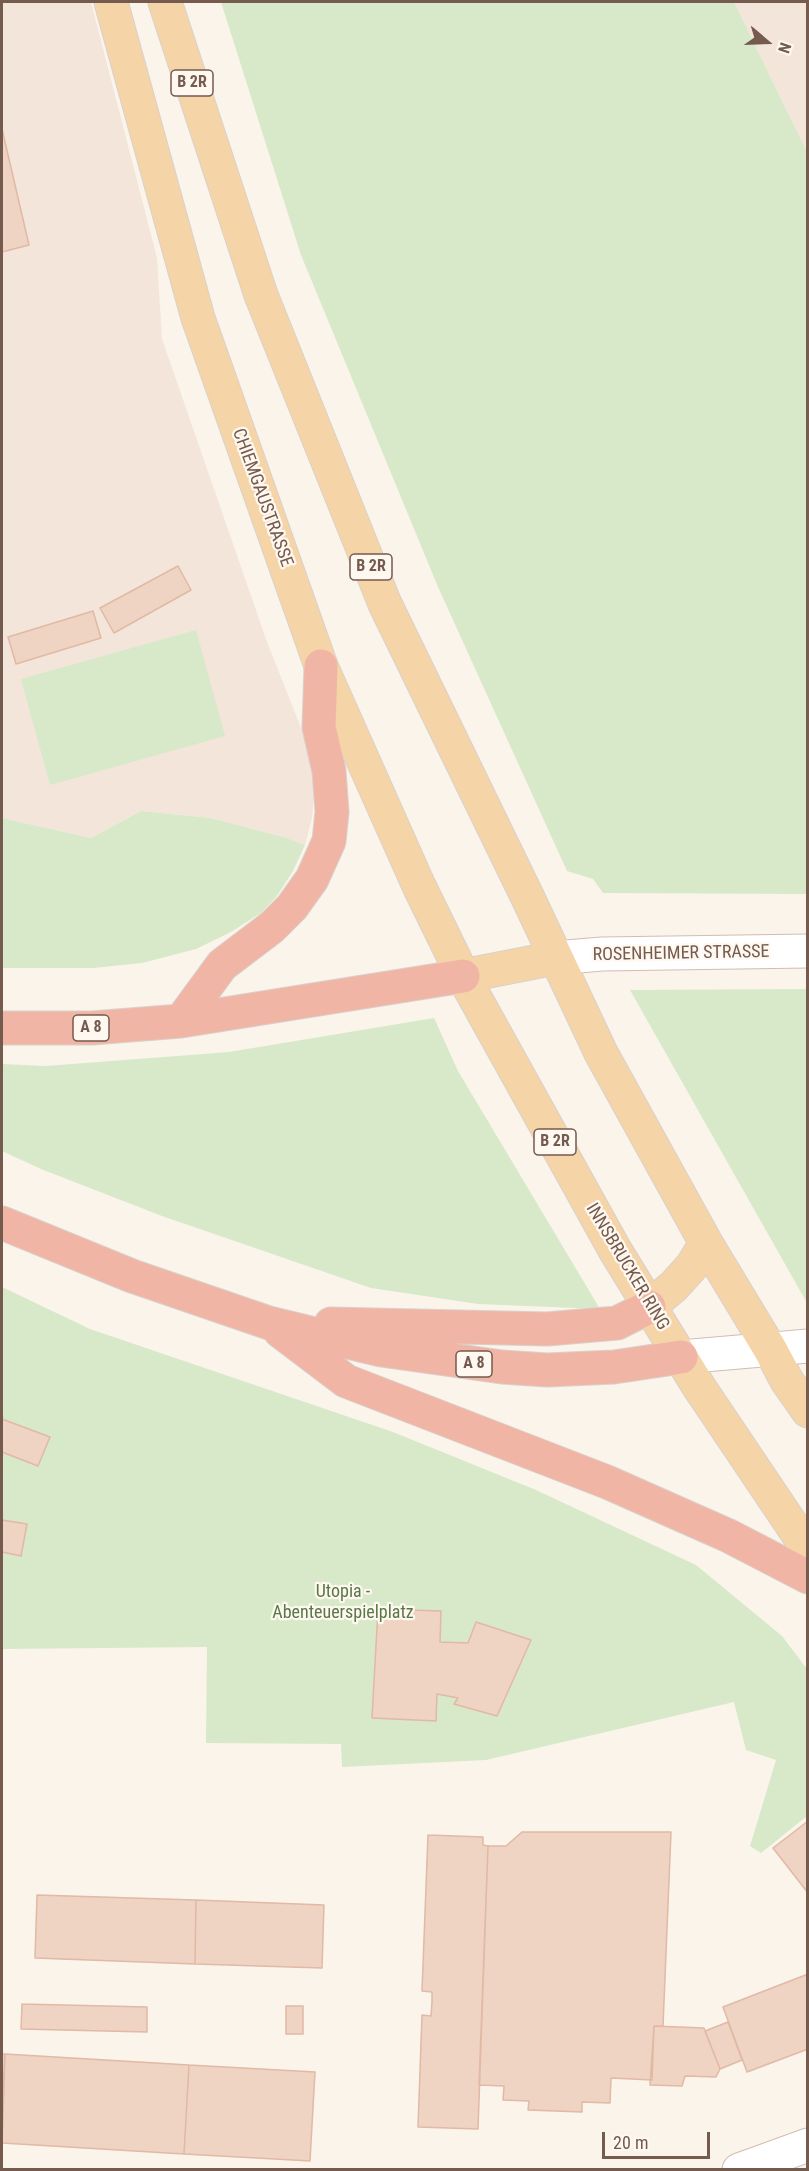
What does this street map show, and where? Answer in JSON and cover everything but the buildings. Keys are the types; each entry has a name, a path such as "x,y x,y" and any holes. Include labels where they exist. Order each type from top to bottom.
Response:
{"highway":[{"path":"181,1021 222,966 272,927 292,907 312,879 329,841 332,812 329,771 319,727 321,666"},
{"name":"A 8","path":"2,1028 92,1028 181,1021 463,976"},
{"name":"A 8","path":"2,1223 132,1276 269,1323 381,1350 502,1367 547,1370 614,1367 681,1357"},
{"path":"269,1323 547,1329 616,1323 649,1307"},
{"path":"269,1323 346,1381 607,1482 729,1536 807,1577"}],"main road":[{"name":"CHIEMGAUSTRASSE","path":"111,2 198,318 321,666 418,886 463,976"},
{"name":"B 2R","path":"165,2 261,295 381,593 601,1053 706,1243 807,1412"},
{"name":"ROSENHEIMER STRASSE","path":"555,958 602,954 807,951"},
{"path":"463,976 555,958"},
{"name":"INNSBRUCKER RING","path":"463,976 649,1307 699,1387 807,1549"},
{"path":"649,1307 674,1286 692,1266 706,1243"},
{"path":"681,1357 807,1346"},
{"path":"739,2169 807,2145"}],"shaded area":[{"path":"2,2 91,2 157,258 162,339 267,642 315,763 312,818 305,845 211,818 141,811 91,838 2,818"},
{"path":"734,2 807,2 807,152"}],"green space":[{"path":"221,2 734,2 807,152 807,894 603,893 593,879 567,871 438,587 301,255"},
{"path":"196,630 225,736 50,785 21,679"},
{"path":"141,811 211,818 305,845 293,871 277,896 261,913 231,932 196,949 142,963 93,968 2,968 2,818 91,838"},
{"path":"808,989 807,1303 630,990"},
{"path":"434,1018 458,1071 600,1309 478,1304 371,1288 162,1216 41,1169 2,1151 2,1064 46,1066 229,1052"},
{"name":"Utopia - Abenteuerspielplatz","path":"2,1287 90,1329 393,1432 536,1490 696,1565 782,1636 807,1669 807,1816 761,1853 750,1846 776,1760 746,1750 734,1702 486,1760 342,1767 341,1744 206,1743 207,1647 2,1649"}]}
